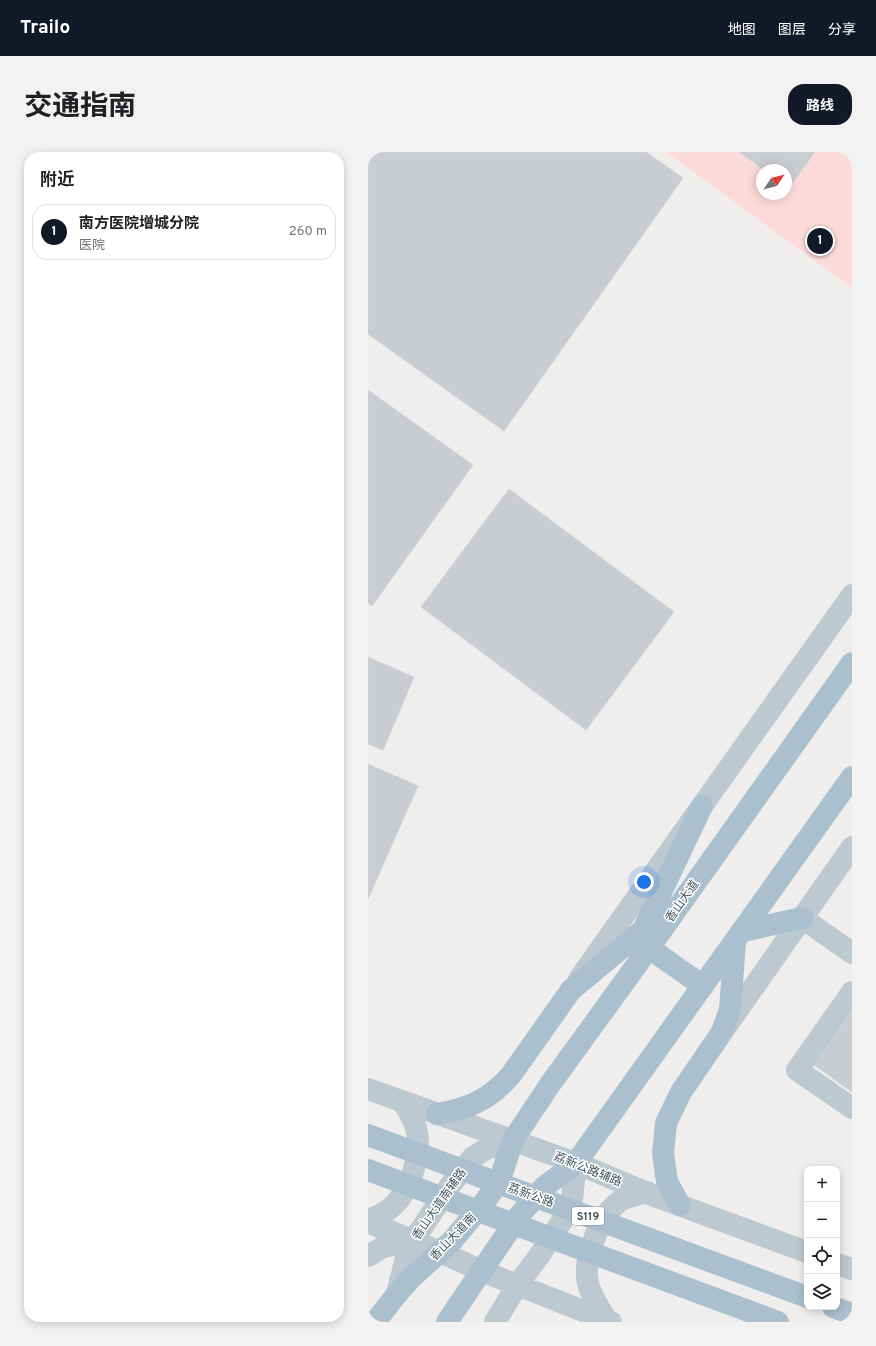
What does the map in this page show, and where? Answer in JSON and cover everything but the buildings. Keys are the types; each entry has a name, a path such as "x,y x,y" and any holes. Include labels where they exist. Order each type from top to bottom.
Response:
{"main road":[{"name":"香山大道","path":"513,1140 551,1083 606,1008 646,939 691,889 852,663"},
{"path":"447,1322 518,1217 544,1187 576,1163 852,777"},
{"path":"437,1114 453,1112 468,1106 487,1097 500,1087 511,1075 571,990 646,939 702,806"},
{"path":"739,936 802,918"},
{"path":"680,1205 667,1182 663,1153 666,1123 681,1092 722,1032 730,1009 739,936"},
{"path":"646,939 703,986"},
{"name":"荔新公路","path":"368,1135 804,1296"},
{"name":"香山大道南","path":"375,1322 411,1278 440,1252 464,1227 491,1193 502,1172 513,1140"},
{"path":"368,1170 778,1322"},
{"path":"840,1310 852,1314"}],"street":[{"path":"571,990 852,595"},
{"path":"722,1032 852,847"},
{"path":"802,918 852,953"},
{"path":"852,992 797,1070 852,1108"},
{"name":"荔新公路辅路","path":"368,1089 576,1163 646,1192 804,1251"},
{"path":"368,1221 379,1217 391,1208 400,1198 411,1178 415,1166 418,1142 416,1128 402,1101"},
{"name":"香山大道南辅路","path":"397,1294 407,1254 413,1241 449,1187 472,1158 486,1149 513,1140"},
{"path":"495,1322 518,1284 539,1256 566,1215 572,1199 576,1163"},
{"path":"609,1321 594,1298 587,1278 588,1262 593,1241 609,1211 629,1196 646,1192"},
{"path":"368,1221 482,1271 609,1321"},
{"path":"368,1256 383,1247 413,1241"},
{"path":"840,1265 852,1269"}],"shaded area":[{"path":"666,152 852,152 852,288"}],"place":[{"name":"南方医院增城分院","path":"820,241"}]}
